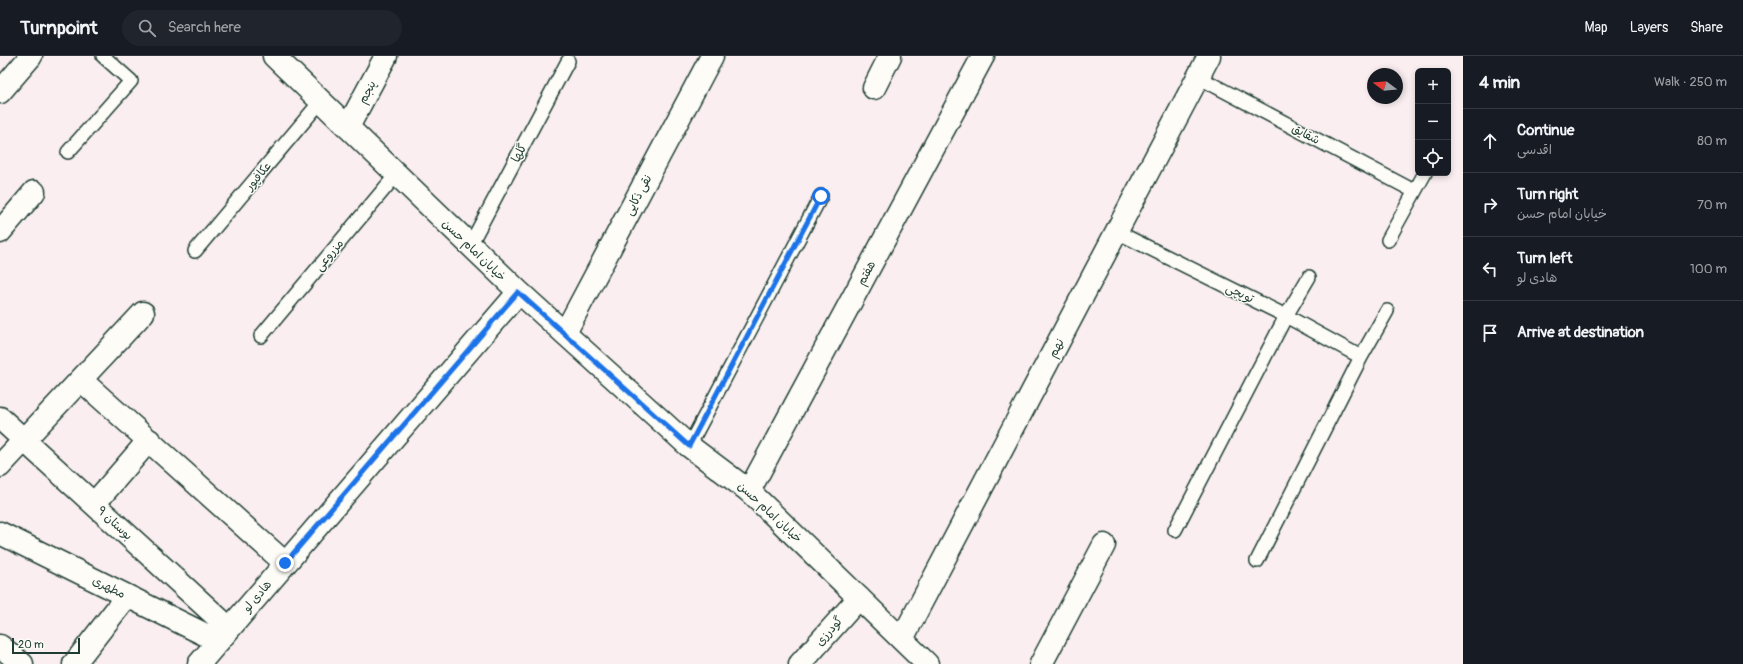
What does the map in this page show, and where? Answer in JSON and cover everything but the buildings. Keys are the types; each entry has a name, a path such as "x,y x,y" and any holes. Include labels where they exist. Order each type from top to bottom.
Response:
{"street":[{"path":"0,92 31,56"},
{"name":"خیابان امام حسن","path":"274,56 518,292 689,446 749,491 927,664"},
{"name":"پنجم","path":"348,127 386,56"},
{"name":"نقی ذکایی","path":"565,333 712,56"},
{"path":"874,88 890,56"},
{"name":"هفتم","path":"749,491 983,56"},
{"name":"نهم","path":"902,639 1209,56"},
{"path":"1,229 34,192"},
{"name":"هادی لو","path":"199,664 518,292"},
{"path":"0,466 143,313"},
{"path":"81,380 285,563"},
{"name":"بوستان ۹","path":"0,418 94,504 224,635"},
{"path":"94,504 149,440"},
{"name":"مطهری","path":"0,533 127,596 224,635"},
{"path":"1041,664 1104,545"},
{"path":"74,664 127,596"},
{"name":"گودرزی","path":"800,664 859,598"},
{"path":"0,646 22,664"}],"lane":[{"path":"68,152 131,81 103,56"},
{"name":"گلها","path":"470,246 568,61"},
{"name":"شقایق","path":"1198,77 1414,191"},
{"name":"عکافپور","path":"195,252 321,101"},
{"name":"مزروعی","path":"261,336 396,175"},
{"path":"1388,240 1423,176"},
{"path":"689,446 821,196"},
{"name":"توپچی","path":"1117,232 1286,316 1361,357"},
{"path":"1176,530 1286,316 1309,277"},
{"path":"1257,561 1361,357 1387,311"}],"route":[{"path":"285,563 518,292 689,446 821,196"}]}
